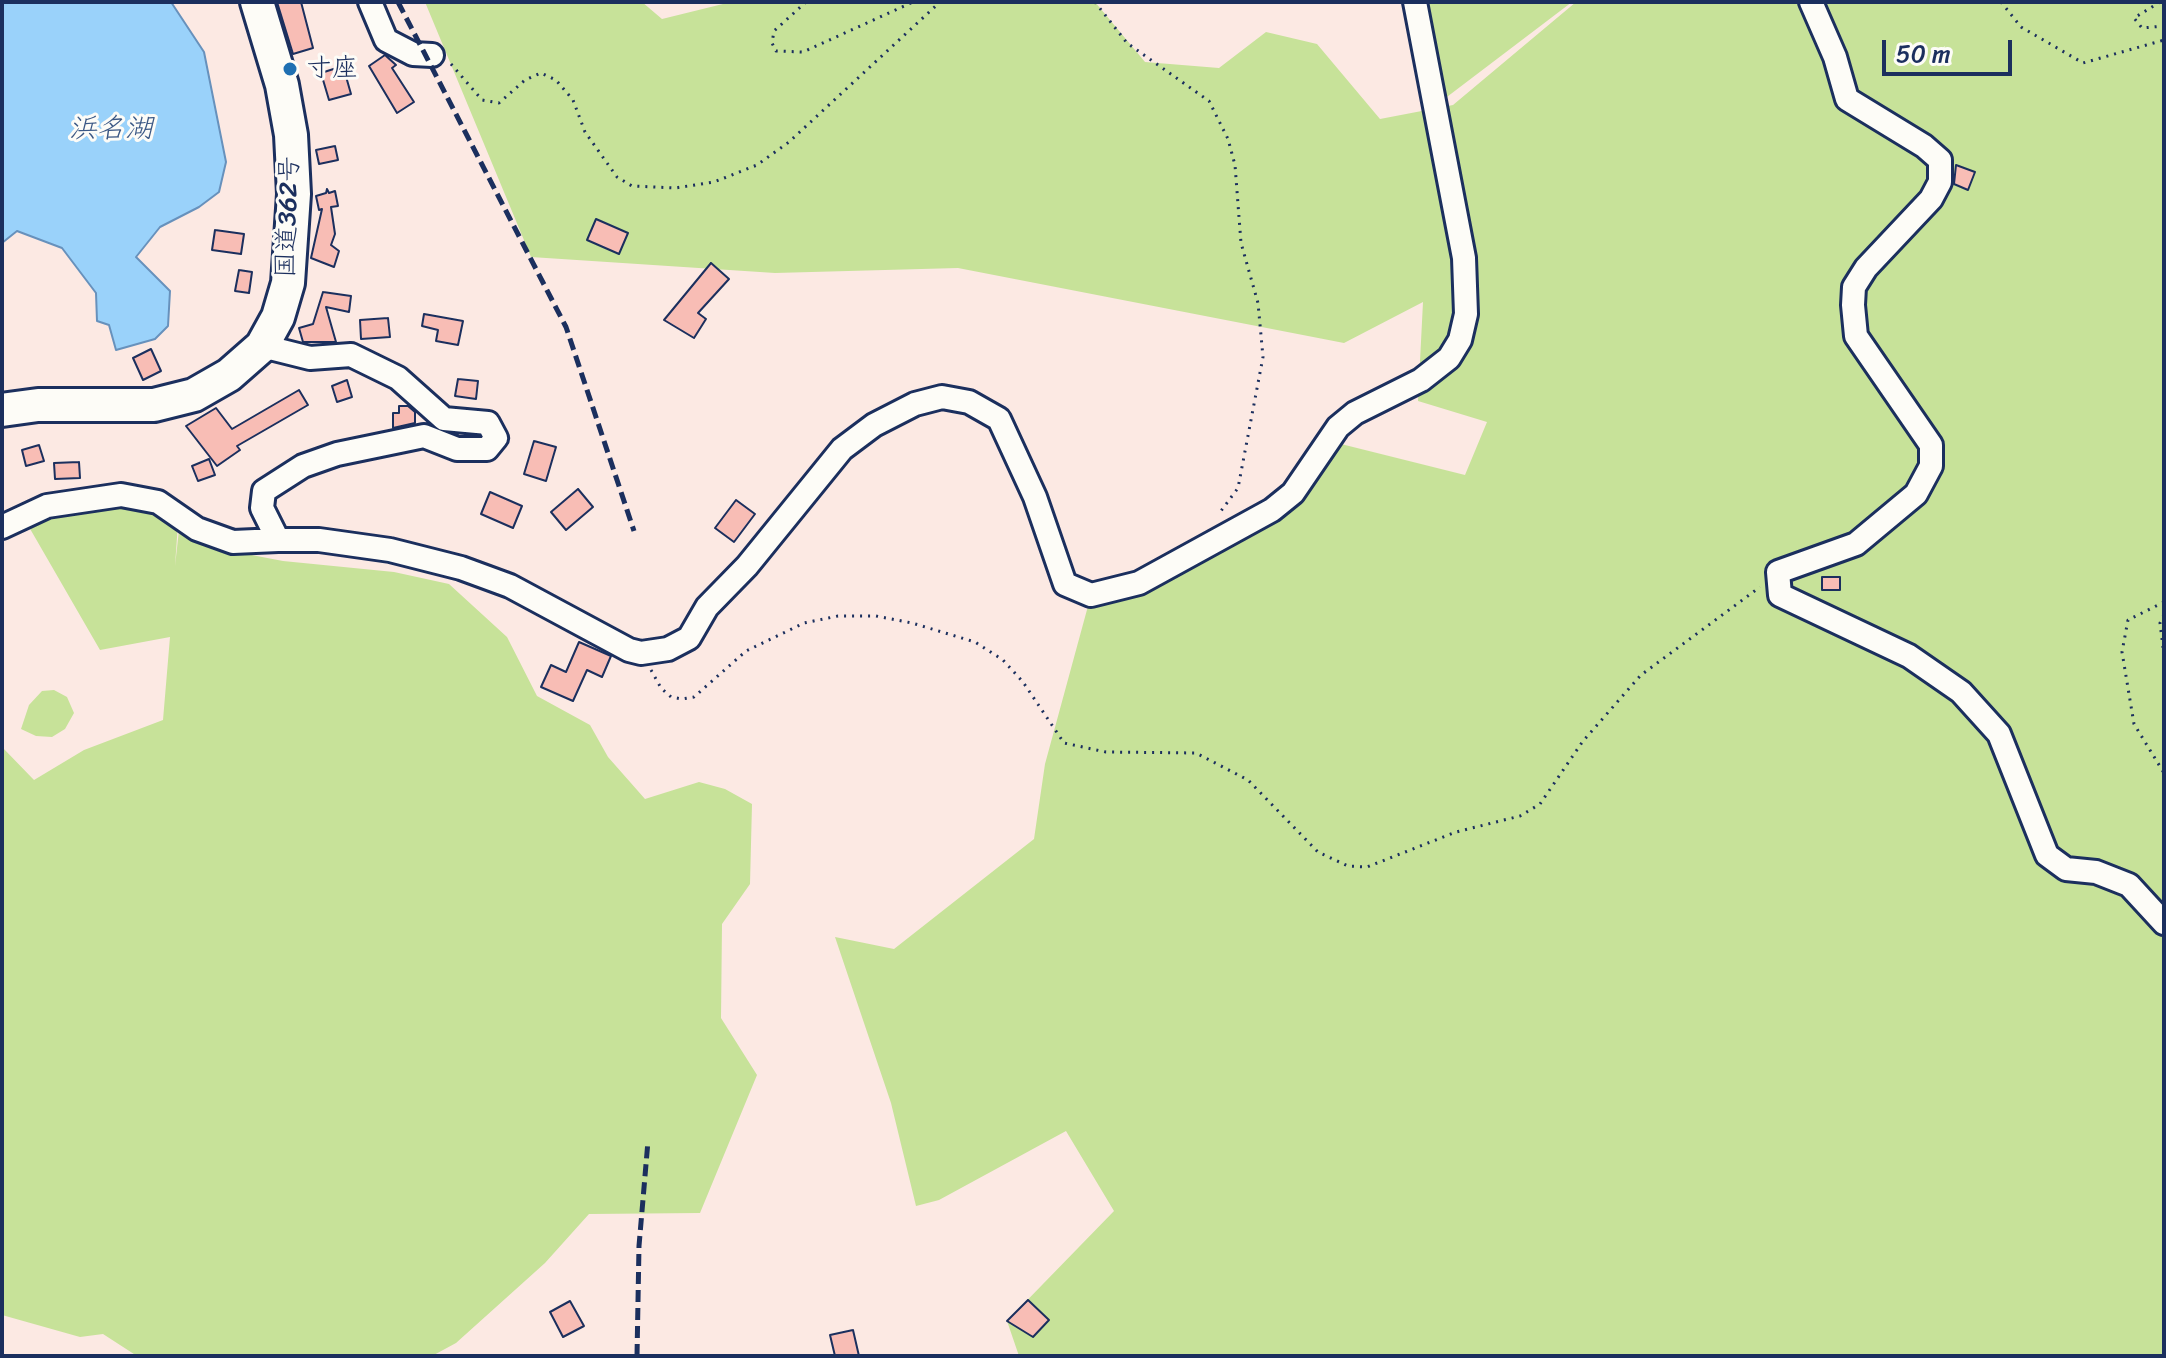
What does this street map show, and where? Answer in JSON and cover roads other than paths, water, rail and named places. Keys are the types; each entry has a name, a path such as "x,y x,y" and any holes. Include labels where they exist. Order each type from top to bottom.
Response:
{"highway":[{"name":"国道362号","path":"2,410 38,405 154,405 194,395 229,375 262,346 278,317 288,283 294,194 291,135 282,85 257,2"}],"street":[{"path":"370,2 386,40 413,54 432,55"},
{"path":"2,527 47,506 121,495 158,502 197,529 233,542 319,540 390,550 461,568 510,586 629,650 641,653 668,649 689,638 707,607 747,566 842,449 874,425 915,404 942,397 969,402 999,419 1035,497 1065,584 1091,595 1139,583 1272,510 1293,493 1338,427 1355,413 1421,380 1449,358 1460,340 1466,314 1464,258 1415,2"},
{"path":"1811,2 1835,57 1847,99 1924,146 1940,160 1940,182 1931,199 1866,268 1854,287 1853,305 1856,336 1931,445 1931,466 1916,494 1856,544 1778,572 1780,595 1909,656 1961,692 1999,734 2047,855 2066,869 2096,872 2129,885 2164,923"},
{"path":"262,346 310,358 351,355 398,378 444,419 488,423 496,438 487,449 457,449 424,436 337,454 303,466 264,491 262,508 278,540"}],"water":[{"name":"浜名湖","path":"2,2 171,2 204,52 226,162 219,192 199,207 160,227 136,257 170,291 168,326 155,339 116,350 109,325 97,321 96,293 62,248 17,231 2,243"}],"railway":[{"path":"398,2 566,327 634,531"},
{"path":"637,1356 639,1246 648,1141"}],"place":[{"name":"寸座","path":"290,69"}]}
